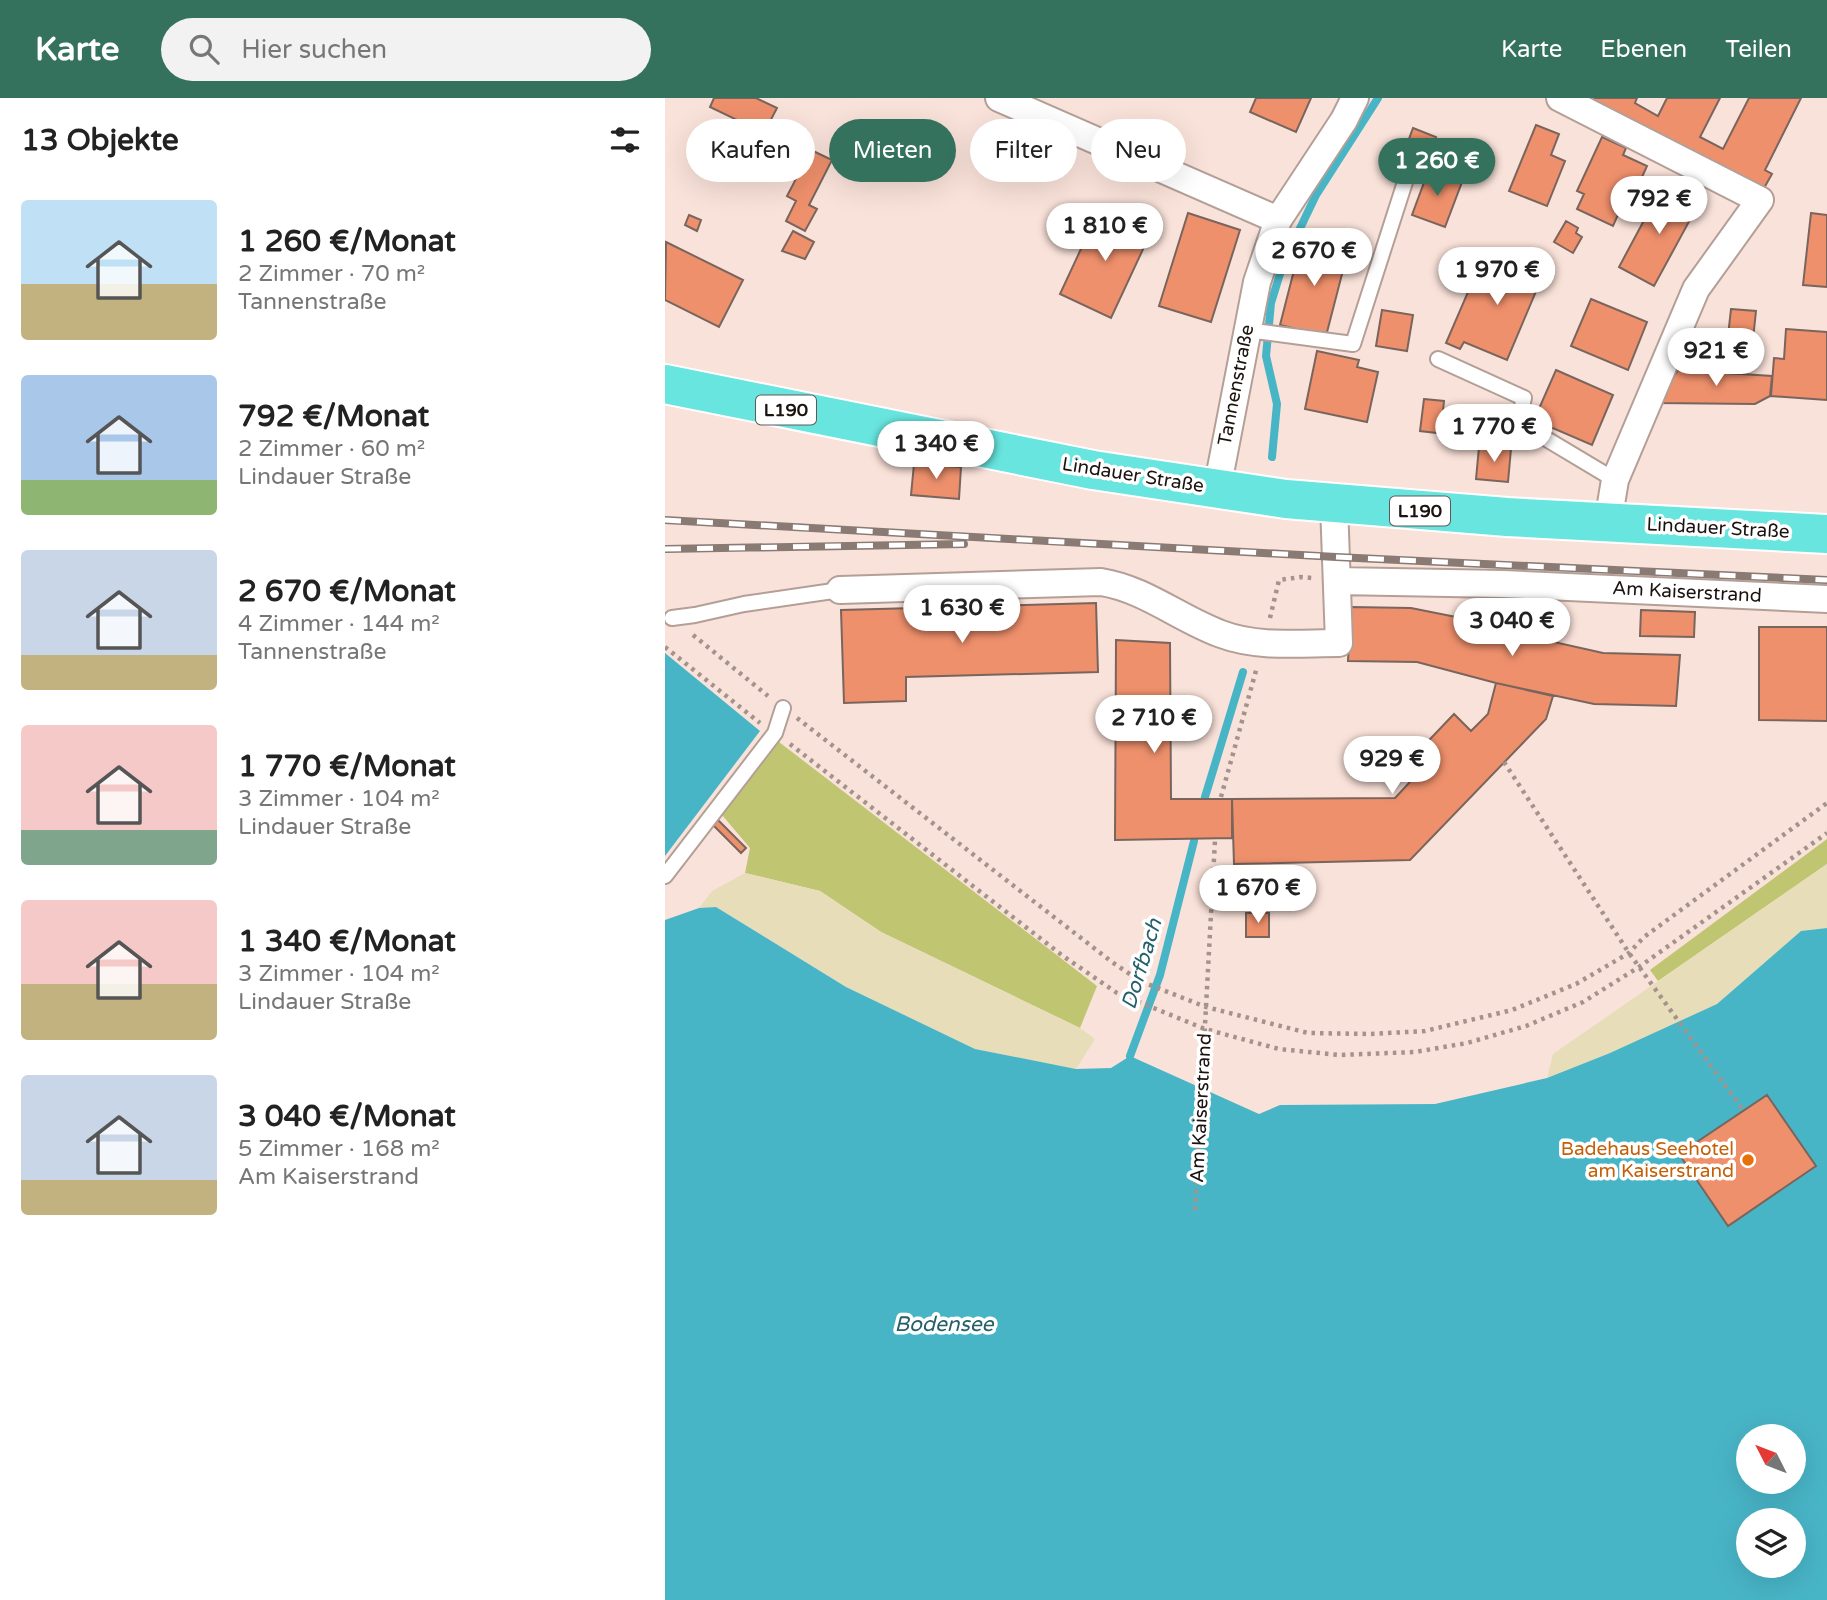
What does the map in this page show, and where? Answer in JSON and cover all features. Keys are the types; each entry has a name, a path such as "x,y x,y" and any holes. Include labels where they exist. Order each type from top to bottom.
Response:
{"main road":[{"name":"Lindauer Straße","path":"665,384 1093,470 1217,489 1334,504 1494,517 1827,534"}],"street":[{"path":"999,98 1278,220"},
{"name":"Tannenstraße","path":"1217,489 1254,331 1257,282 1278,220 1356,98"},
{"path":"1560,98 1760,200 1696,289 1615,480 1608,522"},
{"path":"840,590 1101,582 1121,585 1220,634 1263,643 1339,643 1334,504"},
{"name":"Am Kaiserstrand","path":"1337,581 1503,584 1827,599"}],"lane":[{"path":"1254,331 1353,344 1406,179"},
{"path":"1438,359 1524,398 1518,422 1615,480"},
{"path":"672,618 840,590"},
{"path":"665,876 775,733 783,708"}],"path":[{"path":"1221,797 1279,580 1301,577 1337,581"},
{"path":"672,618 783,708 1140,981 1206,1007 1308,1033 1425,1031 1512,1010 1576,984 1629,953 1644,937 1827,803"},
{"path":"665,647 1063,956 1118,993 1205,1029 1279,1049 1339,1055 1415,1052 1467,1043 1526,1026 1583,1002 1639,967 1827,833"},
{"path":"1504,762 1629,953 1743,1110"},
{"name":"Am Kaiserstrand","path":"1195,1210 1216,840"}],"green space":[{"path":"779,742 1097,986 1080,1028 881,932 820,891 745,873 750,848 722,815"},
{"path":"1827,839 1827,864 1658,981 1650,970"}],"sand":[{"path":"1827,864 1827,928 1801,931 1717,1004 1610,1053 1547,1078 1553,1054"},
{"path":"745,873 820,891 881,932 1080,1028 1095,1039 1076,1069 975,1049 846,987 716,907 699,908 712,891"}],"water":[{"path":"665,653 760,731 665,856"},
{"name":"Bodensee","path":"716,907 846,987 975,1049 1076,1069 1111,1068 1130,1056 1259,1114 1280,1105 1435,1104 1547,1078 1610,1053 1717,1004 1801,931 1827,928 1827,1600 665,1600 665,920 699,908","holes":["1767,1095 1815,1166 1680,1154"]}],"building":[{"path":"714,98 756,98 777,108 771,119 735,119 710,107"},
{"path":"1256,98 1311,98 1296,132 1250,112"},
{"path":"1581,98 1637,98 1635,103 1658,116 1667,98 1720,98 1700,137 1723,149 1749,98 1801,98 1765,170 1772,174 1763,190"},
{"path":"1536,125 1559,134 1551,155 1565,161 1547,206 1509,191"},
{"path":"1413,128 1436,137 1426,164 1403,155"},
{"path":"1602,137 1626,148 1623,155 1647,166 1638,186 1632,183 1613,226 1577,209 1584,194 1577,191"},
{"path":"815,152 829,159 829,166 809,205 817,209 805,231 786,221 796,201 787,196 794,182 815,182"},
{"path":"1429,169 1462,182 1445,227 1412,215"},
{"path":"1663,185 1698,205 1654,286 1619,267"},
{"path":"1100,208 1151,232 1111,318 1060,294"},
{"path":"1188,213 1240,230 1211,322 1159,306"},
{"path":"1811,213 1827,215 1827,287 1803,285"},
{"path":"689,215 701,220 697,231 685,225"},
{"path":"1566,221 1578,228 1576,233 1582,237 1573,253 1554,242"},
{"path":"793,231 814,242 805,259 782,251"},
{"path":"1302,239 1348,251 1326,336 1280,325"},
{"path":"666,242 743,280 719,327 665,300"},
{"path":"1499,250 1545,270 1507,360 1464,342 1460,349 1446,343 1471,285 1482,290"},
{"path":"1591,299 1647,322 1628,370 1571,346"},
{"path":"1731,309 1756,311 1753,339 1728,336"},
{"path":"1382,310 1413,315 1407,351 1376,346"},
{"path":"1786,329 1827,332 1827,400 1771,396 1774,358 1784,359"},
{"path":"1317,351 1359,360 1357,367 1378,372 1367,422 1305,409"},
{"path":"1556,370 1613,395 1592,445 1534,420"},
{"path":"1678,370 1772,376 1770,396 1755,404 1657,403"},
{"path":"1424,399 1444,401 1443,411 1482,415 1480,438 1420,431"},
{"path":"1479,447 1511,449 1508,482 1476,479"},
{"path":"914,464 961,467 959,499 911,495"},
{"path":"1096,603 1098,672 906,677 906,701 844,703 841,610"},
{"path":"1351,607 1411,608 1603,653 1680,655 1676,706 1594,704 1496,683 1417,662 1348,661"},
{"path":"1641,610 1695,612 1694,637 1640,636"},
{"path":"1759,627 1827,627 1827,721 1759,720"},
{"path":"1116,640 1170,643 1171,799 1232,799 1232,838 1115,840"},
{"path":"1496,683 1553,696 1546,719 1410,860 1234,864 1232,799 1395,798 1422,769 1412,758 1454,714 1471,731 1488,714"},
{"path":"717,819 746,848 741,853 712,824"},
{"path":"1246,913 1269,913 1269,937 1246,937"},
{"name":"Badehaus Seehotel am Kaiserstrand","path":"1767,1095 1816,1166 1728,1226 1679,1154"}],"waterway":[{"name":"Dorfbach","path":"1272,457 1277,404 1266,356 1271,303 1283,264 1316,195 1378,98"},
{"name":"Dorfbach","path":"1205,797 1243,672"},
{"name":"Dorfbach","path":"1130,1056 1160,975 1194,841"}],"railway":[{"path":"665,520 1336,557 1827,580"},
{"path":"665,549 964,544"}],"place":[{"name":"Badehaus Seehotel am Kaiserstrand","path":"1748,1160"}]}
